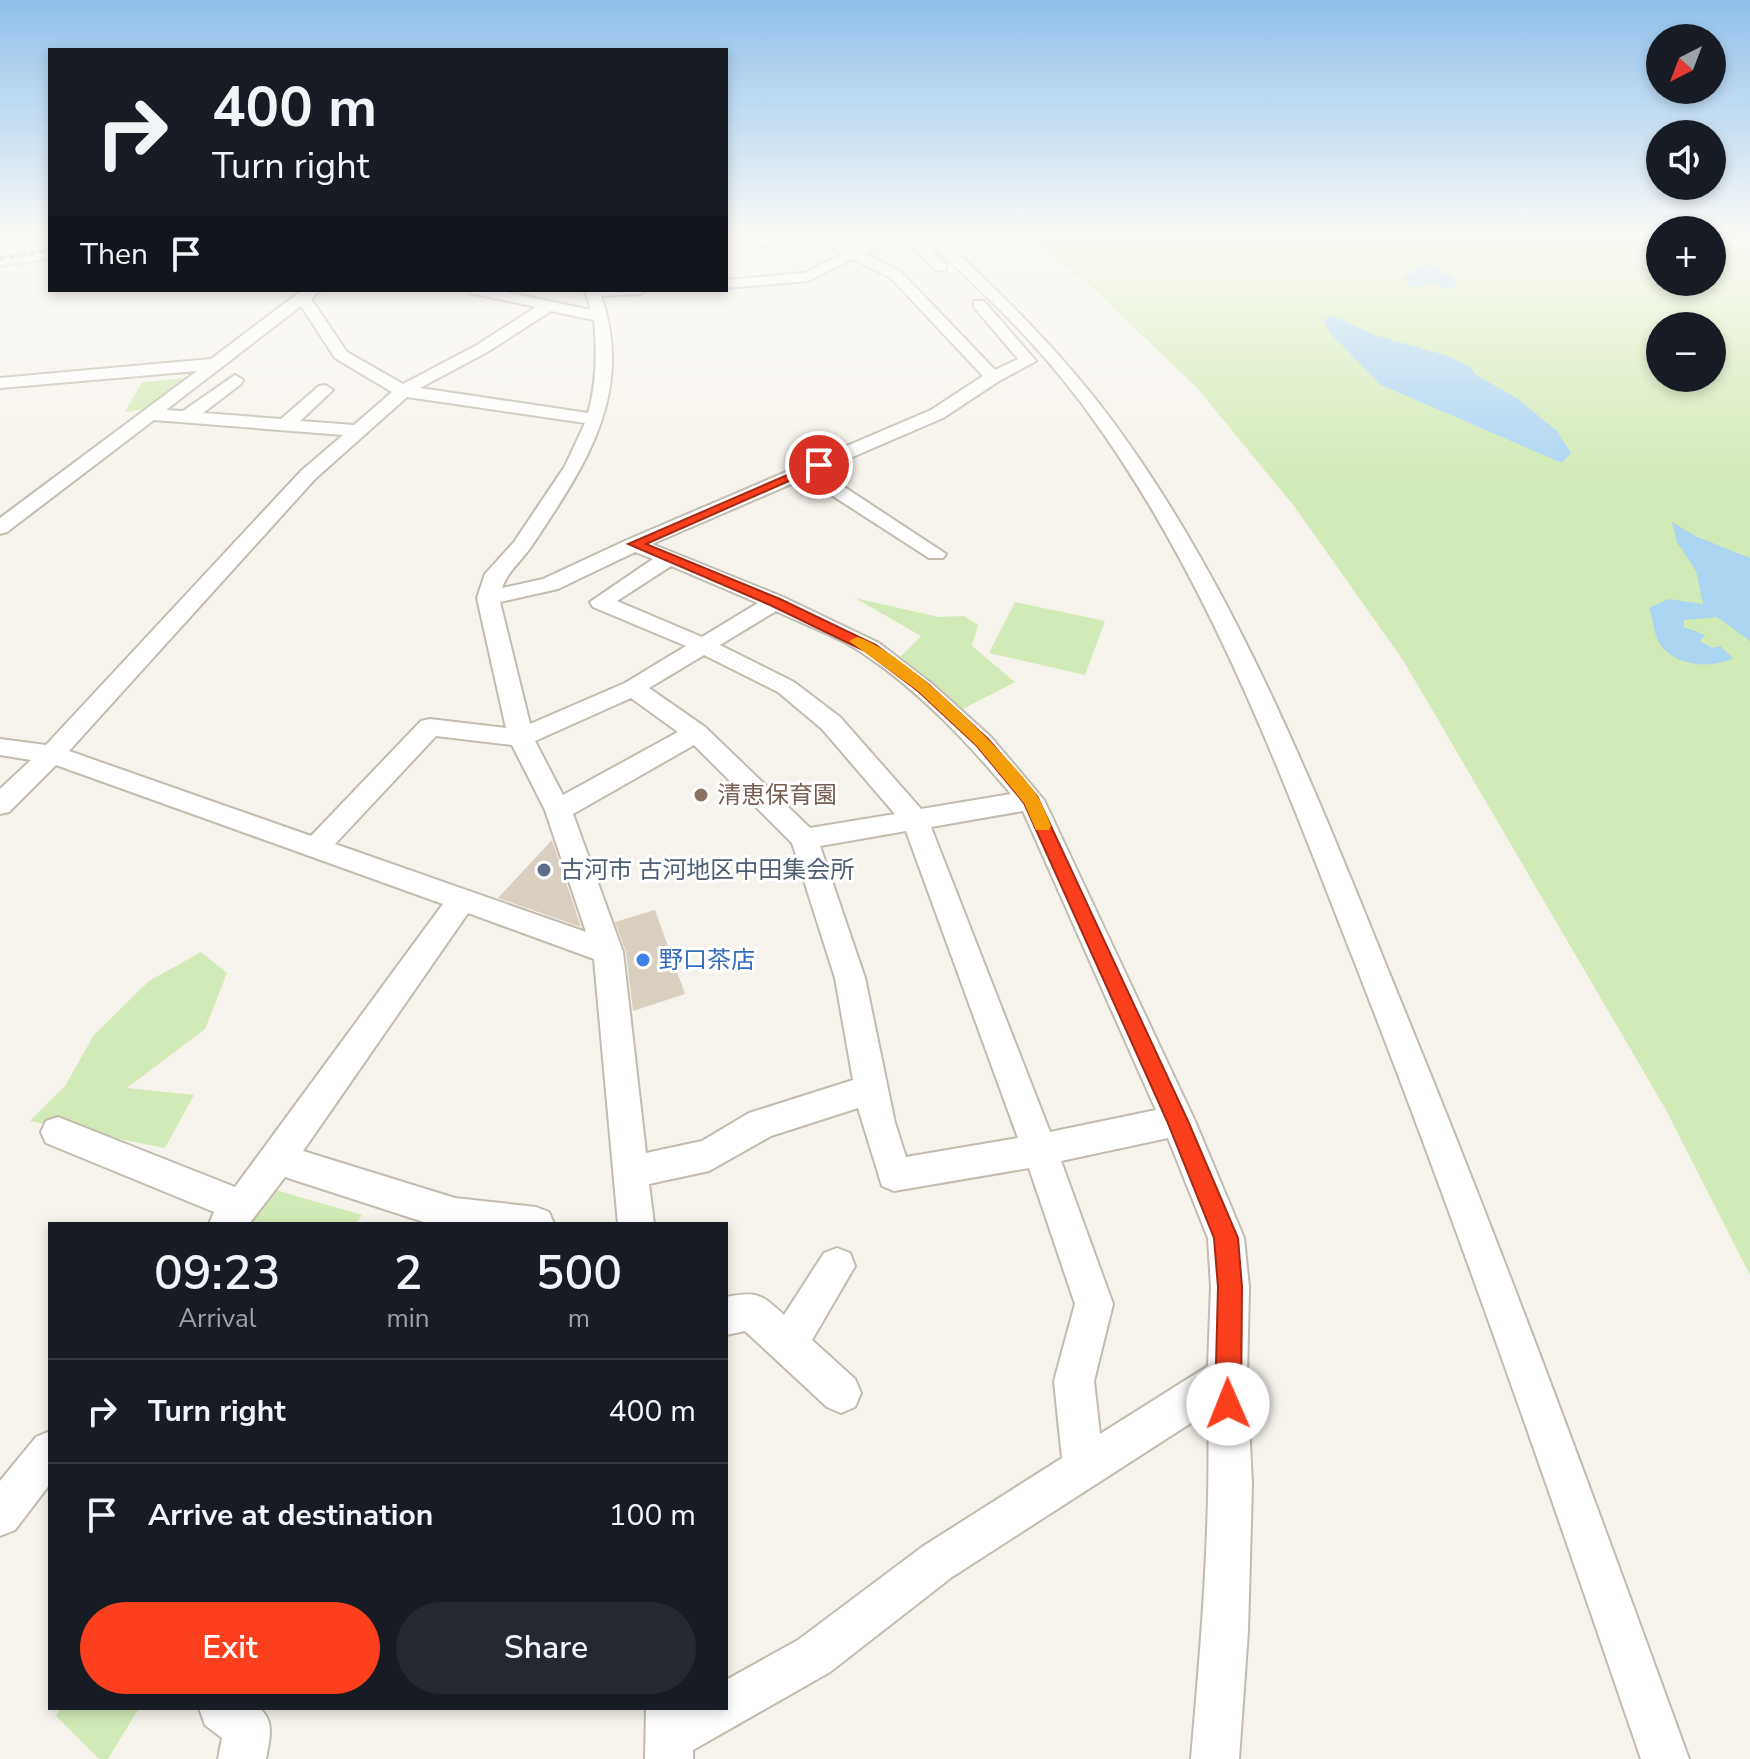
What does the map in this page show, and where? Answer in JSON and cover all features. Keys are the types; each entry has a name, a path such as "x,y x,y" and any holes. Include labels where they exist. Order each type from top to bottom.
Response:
{"street":[{"path":"0,528 275,319"},
{"path":"322,319 341,355 403,391 595,419"},
{"path":"0,805 52,754 308,475 403,391 483,348 528,319"},
{"path":"601,319 605,371 595,419 574,466 522,546 496,574 488,598 521,738 558,810 608,952 636,1222"},
{"path":"938,319 993,377"},
{"path":"488,598 550,584 634,544 937,414 993,377 1028,361 990,319"},
{"path":"1017,319 1085,397 1140,476 1184,549 1249,669 1465,1201 1665,1759"},
{"path":"0,383 216,364"},
{"path":"187,417 235,380"},
{"path":"285,425 325,390"},
{"path":"150,414 359,431"},
{"path":"807,471 936,554"},
{"path":"634,544 775,602 871,648 923,688 982,743 1031,800 1178,1121 1226,1238 1230,1287 1227,1377 1231,1500 1215,1759"},
{"path":"668,559 601,602 702,645 786,687 831,723 915,820 1040,1150 1094,1304 1074,1381 1084,1468"},
{"path":"316,847 430,727 521,738 633,688 775,602"},
{"path":"633,688 696,733 804,839 850,978 878,1123 894,1175 1040,1150 1178,1121"},
{"path":"558,810 696,733"},
{"path":"0,747 52,754 608,952"},
{"path":"804,839 1031,800"},
{"path":"58,1132 234,1215 278,1159 463,898"},
{"path":"630,1172 709,1155 761,1124 871,1089"},
{"path":"278,1159 455,1215 518,1222"},
{"path":"787,1344 837,1266"},
{"path":"728,1316 751,1311 841,1393"},
{"path":"728,1705 814,1656 937,1562 1227,1377"},
{"path":"0,1515 48,1454"},
{"path":"224,1710 248,1729 242,1759"},
{"path":"669,1735 718,1710"}],"green space":[{"path":"1125,319 1646,319 1646,392 1726,392 1726,319 1750,319 1750,1275 1665,1108 1403,660 1294,506 1198,389"},
{"path":"185,378 145,409 125,412 142,382"},
{"path":"855,598 939,617 964,616 978,625 972,646 1015,682 959,711 898,659 921,636"},
{"path":"1015,602 1105,621 1085,675 989,653"},
{"path":"201,952 227,973 205,1029 127,1088 194,1095 165,1148 30,1121 65,1086 94,1035 149,981"},
{"path":"265,1187 362,1215 357,1222 241,1222"},
{"path":"60,1710 138,1710 108,1759 99,1759 56,1716"}],"water":[{"path":"1339,319 1375,335 1451,357 1470,367 1475,374 1518,399 1557,431 1571,453 1562,463 1381,385 1331,334 1323,320"},
{"path":"1672,522 1695,536 1750,558 1750,641 1717,617 1684,620 1684,627 1705,635 1700,641 1712,648 1720,646 1733,658 1713,664 1690,663 1671,655 1657,638 1649,608 1668,599 1703,604 1696,571 1677,542"}],"building":[{"name":"古河市 古河地区中田集会所","path":"552,840 581,927 498,898"},
{"name":"野口茶店","path":"655,910 685,994 633,1011 626,952 615,922"}],"slow traffic":[{"path":"857,641 871,648 923,688 982,743 1031,800 1043,826"}],"place":[{"name":"清恵保育園","path":"701,795"},
{"name":"古河市 古河地区中田集会所","path":"544,870"},
{"name":"野口茶店","path":"643,960"}],"route":[{"path":"819,465 680,527 634,544 775,602 871,648 923,688 982,743 1031,800 1178,1121 1226,1238 1230,1287 1228,1404"}]}
